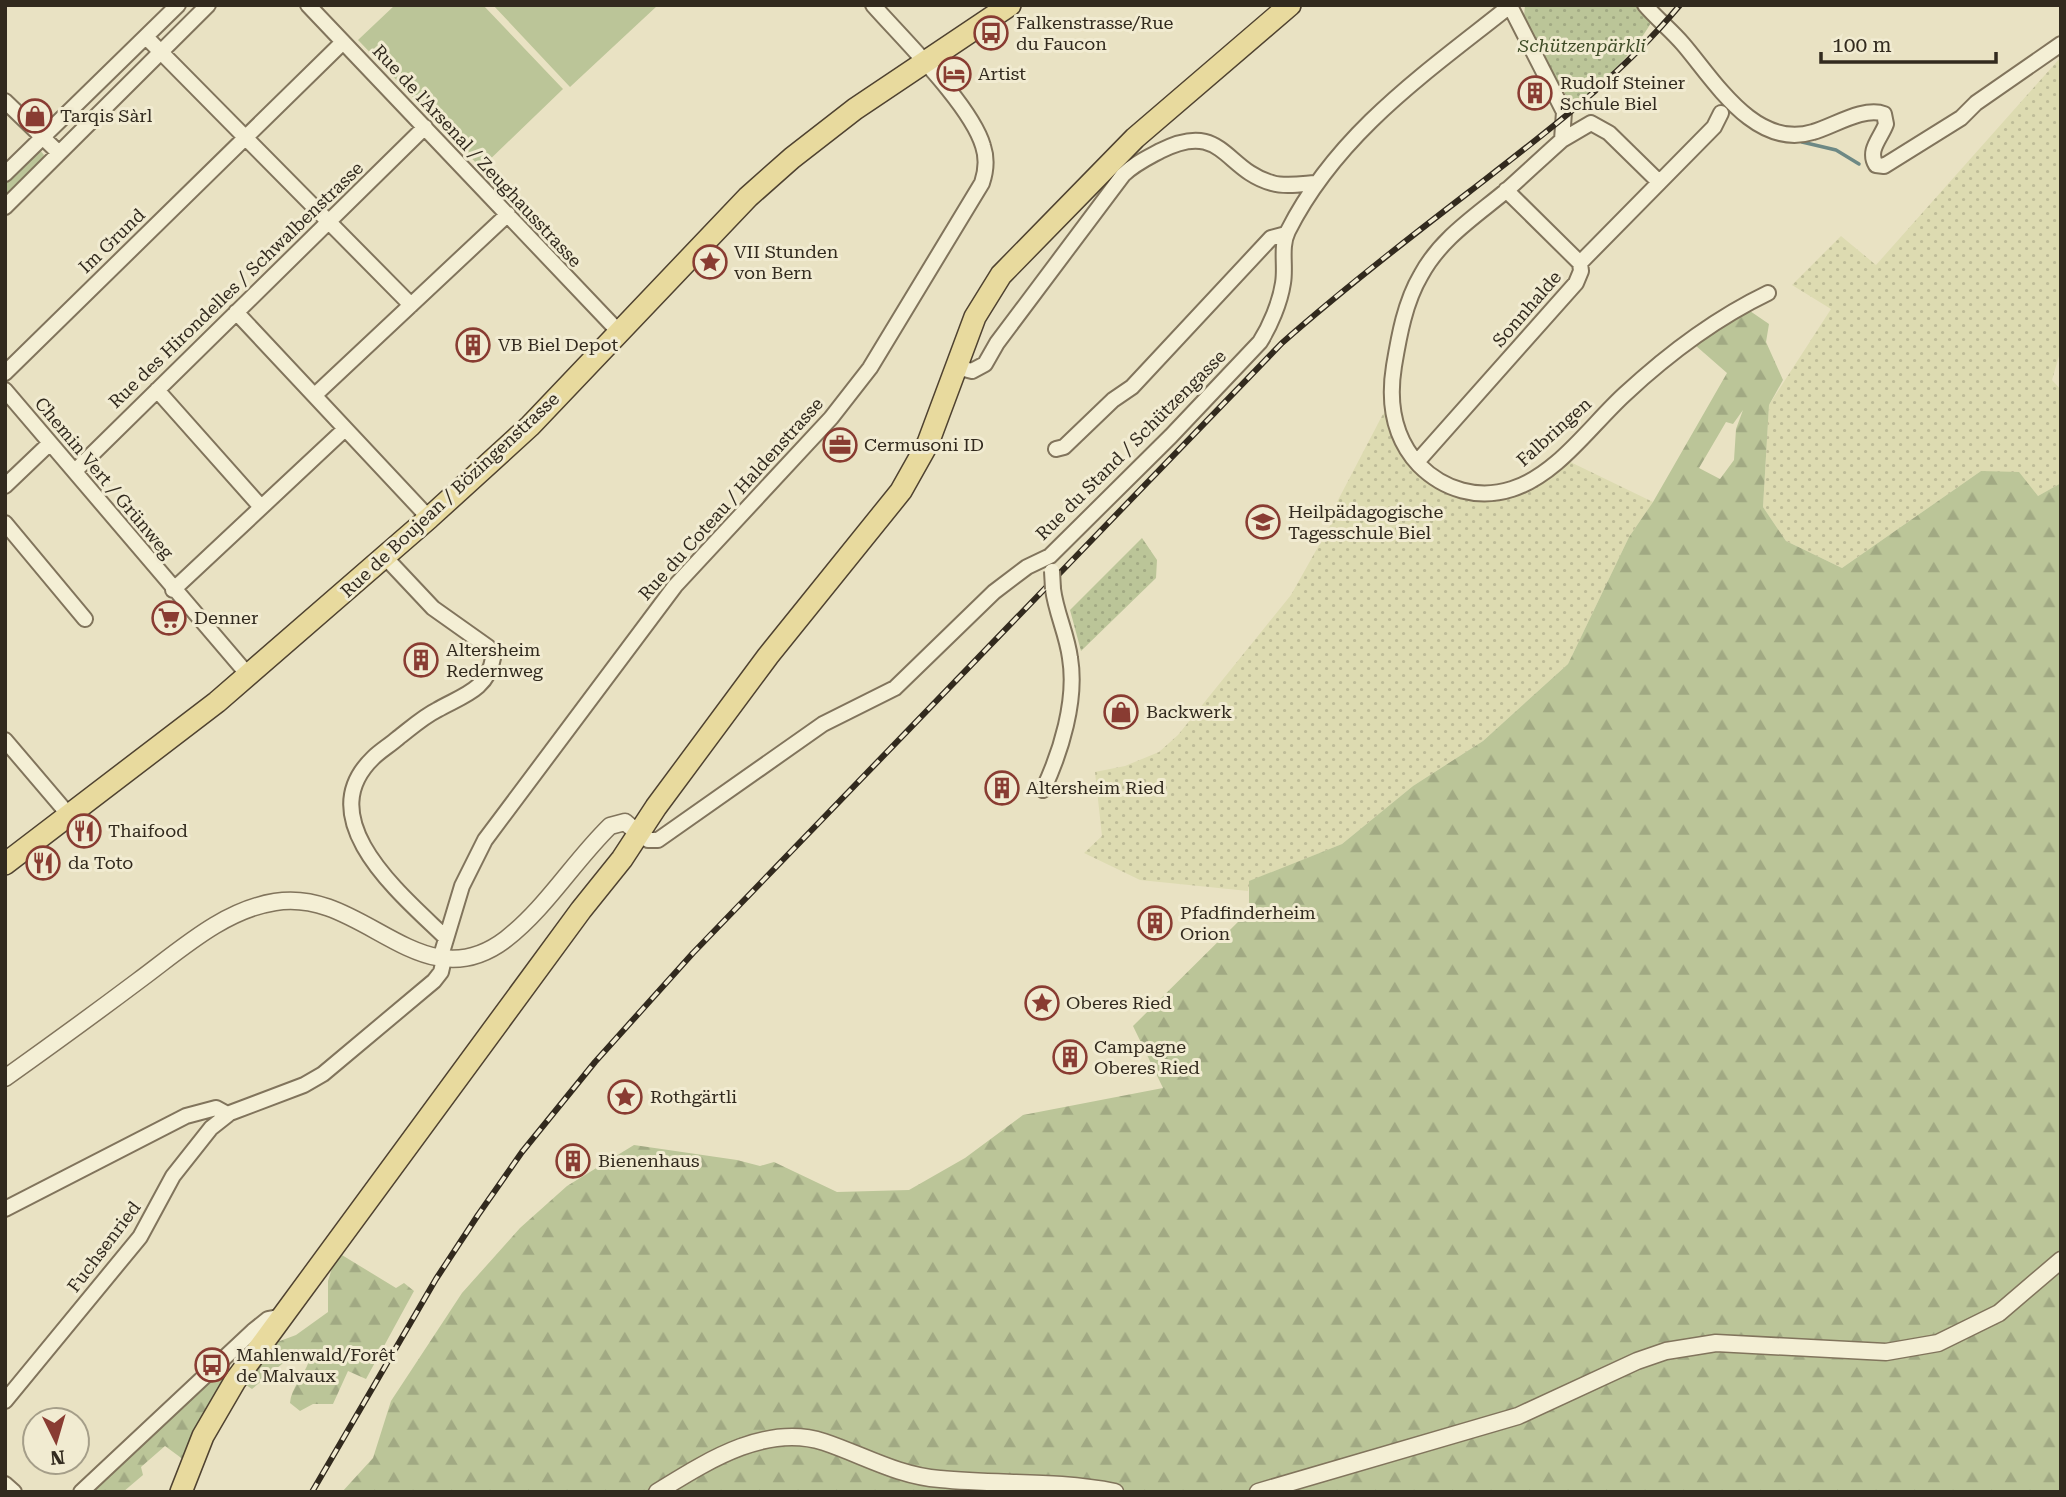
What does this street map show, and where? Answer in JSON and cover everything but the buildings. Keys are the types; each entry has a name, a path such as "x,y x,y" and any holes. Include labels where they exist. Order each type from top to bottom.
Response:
{"main road":[{"name":"Rue de Boujean / Bözingenstrasse","path":"5,864 249,676 429,518 530,426 748,197 784,164 826,130 1010,5"},
{"path":"181,1492 203,1436 219,1406 283,1316 768,656 901,491 928,443 983,303 1020,253 1135,138 1290,5"}],"street":[{"path":"5,174 178,5"},
{"path":"5,207 208,5"},
{"name":"Rue de l'Arsenal / Zeughausstrasse","path":"308,5 619,332"},
{"name":"Rue du Coteau / Haldenstrasse","path":"442,959 445,937 462,886 485,840 675,586 831,418 870,368 977,193 986,163 979,135 925,63 873,5"},
{"path":"1645,5 1681,42 1731,102 1762,126 1802,135 1870,112 1884,114 1886,124 1874,146 1872,159 1875,165 1884,166 1961,118 1976,103 2061,44"},
{"path":"1510,6 1564,112 1562,140"},
{"name":"Rue du Stand / Schützengasse","path":"639,834 649,840 657,840 823,724 885,695 994,592 1027,567 1051,563 1268,330 1283,282 1286,234 1315,183 1376,113 1439,60 1510,6"},
{"path":"146,37 411,305"},
{"name":"Im Grund","path":"5,373 343,42"},
{"path":"5,101 59,153"},
{"path":"1564,112 1609,133 1658,181"},
{"name":"Sonnhalde","path":"1416,462 1576,283 1581,271 1580,263 1714,127 1721,113"},
{"path":"1562,140 1591,123"},
{"name":"Rue des Hirondelles / Schwalbenstrasse","path":"75,471 425,127"},
{"path":"956,367 972,371 985,364 997,343 1124,175 1140,161 1170,146 1198,140 1218,147 1259,178 1272,184 1315,183"},
{"name":"Falbringen","path":"1562,140 1441,247 1421,274 1408,303 1393,370 1392,411 1404,445 1416,462 1438,481 1469,492 1498,492 1528,482 1560,457 1665,360 1714,324 1768,293"},
{"path":"1506,190 1580,263"},
{"path":"316,394 508,214"},
{"path":"1056,449 1063,447 1113,400 1132,387 1272,238 1286,234"},
{"path":"236,312 316,394 345,429 429,518"},
{"name":"Chemin Vert / Grünweg","path":"5,390 249,676"},
{"path":"157,390 261,507"},
{"path":"173,590 345,429"},
{"path":"5,486 49,443"},
{"path":"5,523 85,619"},
{"path":"385,557 433,608 488,647 493,658 488,674 474,691 430,713 373,758 356,784 351,802 352,815 364,849 381,875 445,937"},
{"path":"1043,790 1056,760 1072,678 1068,644 1054,590 1051,563"},
{"path":"5,740 68,814"},
{"path":"5,1078 188,945 221,923 262,905 295,900 326,905 351,915 408,949 442,959 479,954 507,939 610,826 625,822 639,834"},
{"path":"5,1209 186,1116 216,1108 227,1114 304,1085 323,1074 433,981 441,972 442,959"},
{"name":"Fuchsenried","path":"5,1401 139,1237 173,1176 211,1128 227,1114"},
{"path":"1258,1492 1518,1416 1637,1361 1666,1351 1730,1343 1886,1352 1938,1343 1999,1313 2061,1260"},
{"path":"81,1492 253,1331 268,1319 283,1316"},
{"path":"657,1492 737,1447 762,1440 800,1437 823,1442 899,1472 939,1479 1077,1485 1115,1492"},
{"path":"5,1484 14,1492"}],"shaded area":[{"path":"2061,57 2061,349 2052,380 2061,390 2061,483 2038,496 1981,471 1842,568 1786,541 1763,507 1769,405 1831,309 1792,285 1841,236 1876,265"},
{"path":"1392,411 1432,476 1498,492 1560,457 1653,502 1629,537 1568,664 1483,741 1413,786 1342,844 1250,881 1248,891 1140,880 1084,853 1102,836 1095,772 1125,766 1159,752 1178,735 1291,595 1332,522 1336,504 1383,414"}],"green space":[{"path":"395,5 483,5 563,89 481,168 358,40"},
{"path":"493,5 656,5 657,6 570,87"},
{"name":"Schützenpärkli","path":"1525,5 1637,5 1652,21 1636,46 1617,67 1573,106 1523,29"},
{"path":"39,149 44,155 41,162 5,198 5,180"},
{"path":"1750,311 1769,324 1766,342 1783,380 1769,405 1763,507 1786,541 1842,568 1981,471 2019,472 2038,496 2061,483 2061,1492 342,1492 373,1458 391,1401 462,1293 520,1228 567,1186 634,1145 737,1160 760,1166 774,1162 837,1192 909,1190 965,1158 1023,1115 1163,1088 1133,1026 1241,919 1249,903 1249,881 1342,844 1413,786 1483,741 1568,664 1629,537 1653,502 1727,373 1695,345","holes":["1743,410 1736,429 1734,460 1720,479 1699,468 1726,422 1733,424"]},
{"path":"1142,538 1157,560 1156,578 1081,651 1070,610"},
{"path":"337,1252 396,1288 404,1283 414,1291 366,1379 348,1371 333,1404 313,1404 300,1411 290,1403 309,1361 300,1349 252,1389 246,1385 269,1345 296,1335 328,1312 328,1281"},
{"path":"237,1351 184,1460 165,1446 141,1467 143,1475 123,1492 81,1492"}],"waterway":[{"path":"1802,142 1836,150 1859,164"}],"railway":[{"path":"312,1492 436,1279 522,1152 595,1062 693,953 1282,343 1374,266 1580,104 1632,57 1680,5"}],"place":[{"name":"Falkenstrasse/Rue du Faucon","path":"991,33"},
{"name":"Artist","path":"954,74"},
{"name":"Rudolf Steiner Schule Biel","path":"1535,93"},
{"name":"Tarqis Sàrl","path":"35,116"},
{"name":"VII Stunden von Bern","path":"710,262"},
{"name":"VB Biel Depot","path":"473,345"},
{"name":"Cermusoni ID","path":"840,445"},
{"name":"Heilpädagogische Tagesschule Biel","path":"1263,522"},
{"name":"Denner","path":"169,618"},
{"name":"Altersheim Redernweg","path":"421,660"},
{"name":"Backwerk","path":"1121,712"},
{"name":"Altersheim Ried","path":"1002,788"},
{"name":"Thaifood","path":"84,831"},
{"name":"da Toto","path":"43,863"},
{"name":"Pfadfinderheim Orion","path":"1155,923"},
{"name":"Oberes Ried","path":"1042,1003"},
{"name":"Campagne Oberes Ried","path":"1070,1057"},
{"name":"Rothgärtli","path":"625,1097"},
{"name":"Bienenhaus","path":"573,1161"},
{"name":"Mahlenwald/Forêt de Malvaux","path":"212,1365"}]}
